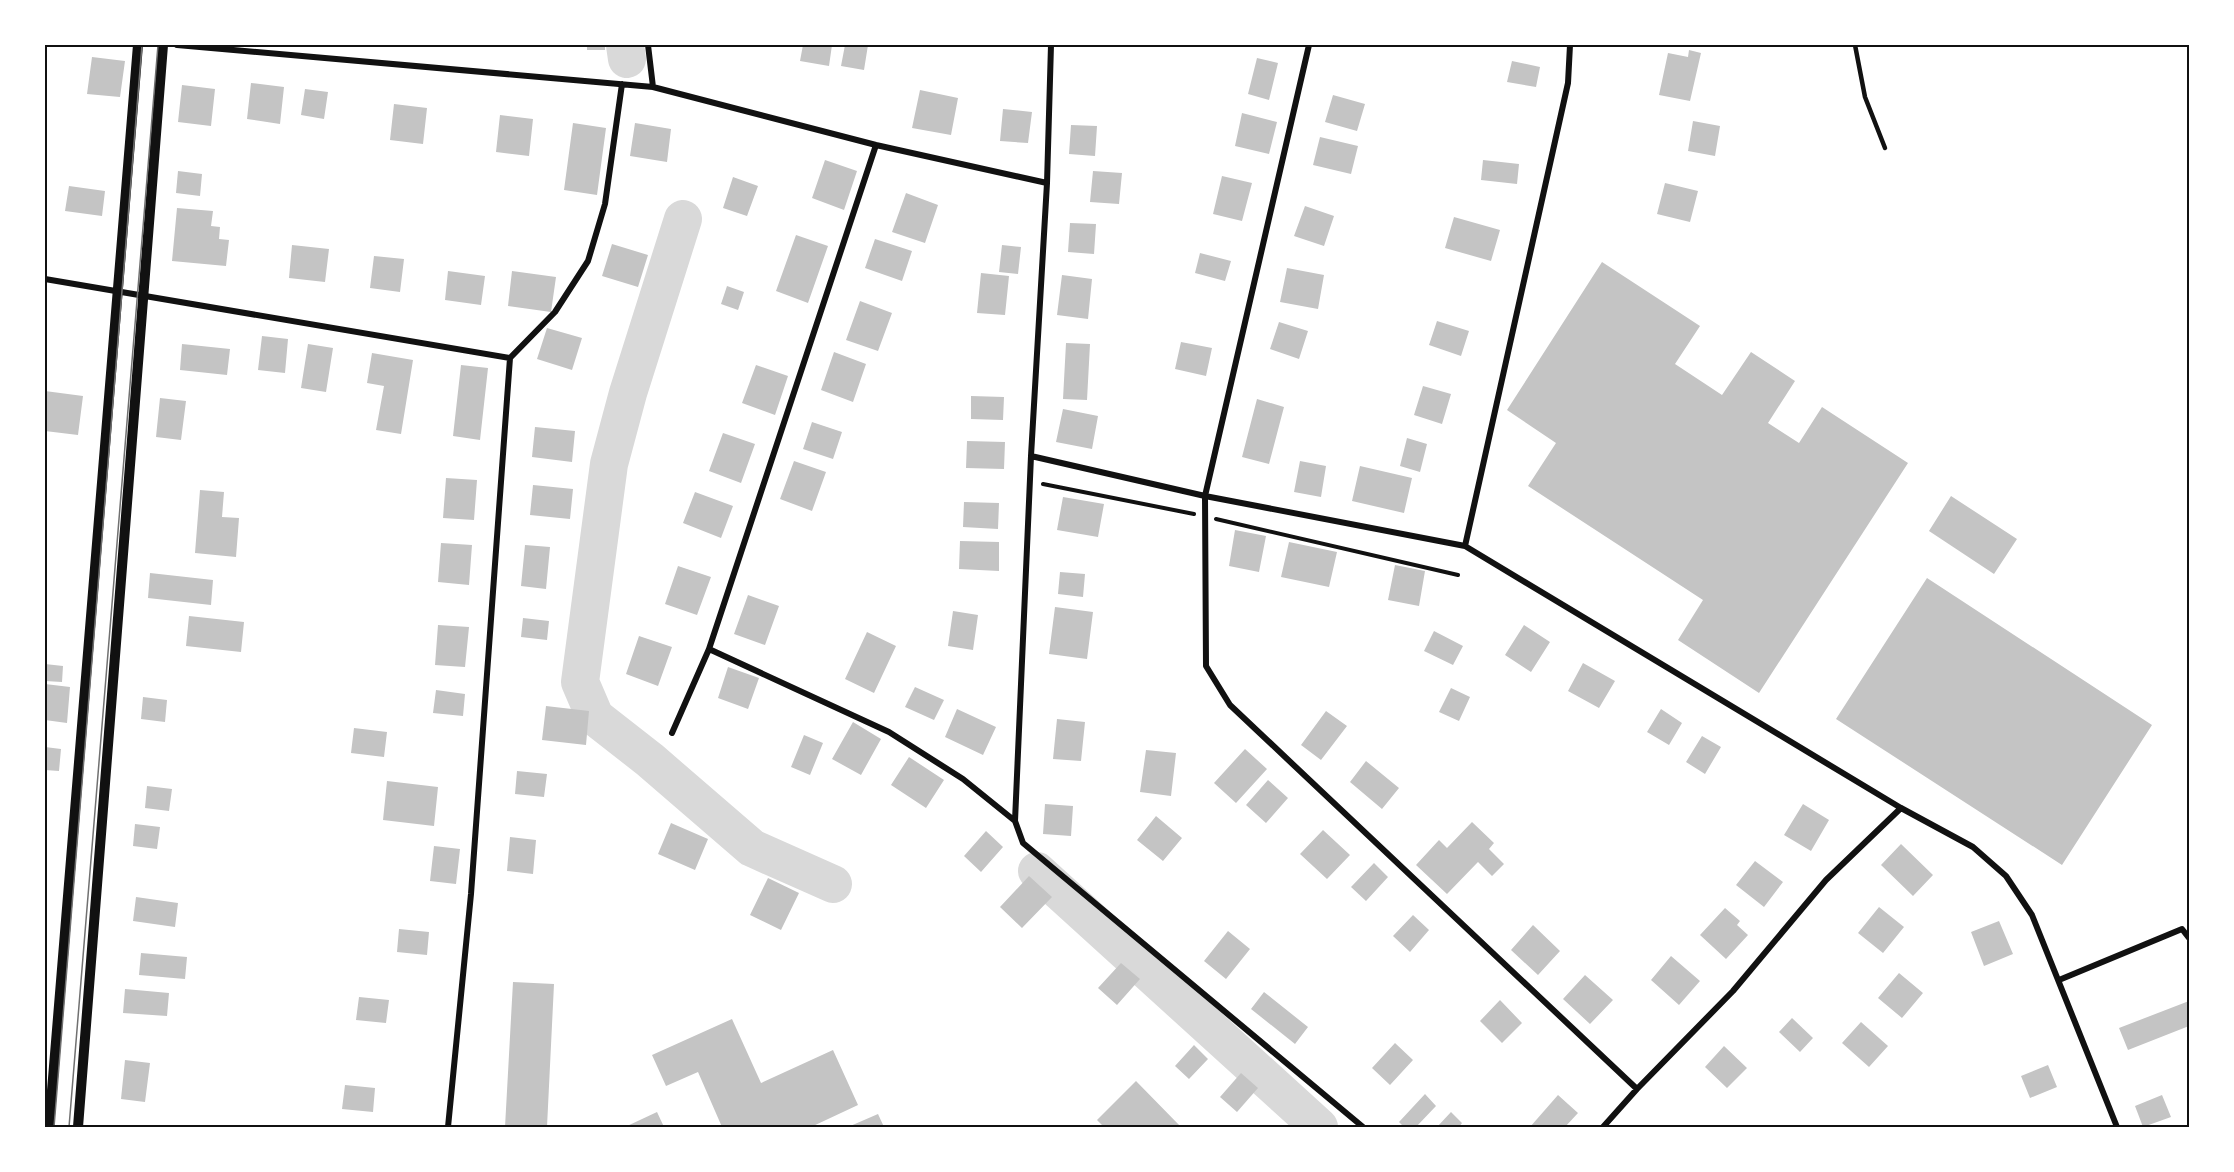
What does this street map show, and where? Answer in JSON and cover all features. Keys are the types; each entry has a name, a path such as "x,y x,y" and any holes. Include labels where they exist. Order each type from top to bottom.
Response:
{"street":[{"path":"49,1127 138,45"},
{"path":"78,1127 163,45"},
{"path":"177,45 653,87 876,145 1047,183"},
{"path":"648,45 653,87"},
{"path":"1051,45 1047,183 1031,456 1015,821 1023,843 1363,1127"},
{"path":"1309,45 1205,496 1206,666 1230,705 1637,1089"},
{"path":"1466,546 1568,83 1570,45"},
{"path":"448,1127 471,894 510,358 555,312 588,261 605,204 621,84"},
{"path":"672,733 709,650 876,145"},
{"path":"45,279 510,358"},
{"path":"1031,456 1205,496 1466,546 1901,808 1973,847 2006,876 2032,915 2117,1127"},
{"path":"709,650 889,732 963,778 1015,821"},
{"path":"1603,1127 1733,991 1826,880 1901,808"},
{"path":"2059,980 2182,929 2189,938"}],"lane":[{"path":"1855,45 1864,97 1885,148"}],"path":[{"path":"1030,481 1206,517 1458,575"}],"building":[{"path":"587,45 605,45 605,50 587,50"},
{"path":"803,45 832,45 829,66 800,61"},
{"path":"845,45 868,45 864,70 841,66"},
{"path":"1689,50 1701,53 1690,101 1659,95 1668,53 1688,57"},
{"path":"92,57 125,61 120,97 87,94"},
{"path":"1257,58 1278,63 1269,100 1248,94"},
{"path":"1512,61 1540,67 1536,87 1507,82"},
{"path":"251,83 284,87 280,124 247,119"},
{"path":"182,85 215,89 211,126 178,122"},
{"path":"305,89 328,92 324,119 301,115"},
{"path":"920,90 958,98 951,135 912,128"},
{"path":"1333,95 1365,104 1357,131 1325,122"},
{"path":"394,104 427,108 423,144 390,140"},
{"path":"1003,109 1032,112 1028,143 1000,141"},
{"path":"1242,113 1277,122 1269,154 1235,146"},
{"path":"500,115 533,119 529,156 496,152"},
{"path":"1693,121 1720,126 1715,156 1688,151"},
{"path":"573,123 606,128 597,195 564,190"},
{"path":"635,123 671,129 667,162 630,156"},
{"path":"1071,125 1097,126 1095,156 1069,154"},
{"path":"1320,137 1358,146 1351,174 1313,165"},
{"path":"825,160 857,171 844,210 812,198"},
{"path":"1483,160 1519,164 1517,184 1481,180"},
{"path":"178,171 202,174 200,196 176,193"},
{"path":"1093,171 1122,173 1119,204 1090,202"},
{"path":"1222,176 1252,183 1242,221 1213,214"},
{"path":"733,177 758,186 747,216 723,208"},
{"path":"1665,183 1698,191 1690,222 1657,214"},
{"path":"69,186 105,191 102,216 65,211"},
{"path":"906,193 938,205 925,243 892,232"},
{"path":"1305,206 1334,216 1324,246 1294,236"},
{"path":"177,208 213,211 211,226 220,227 219,239 229,240 226,266 172,261"},
{"path":"1454,217 1500,230 1491,261 1445,248"},
{"path":"1070,223 1096,224 1094,254 1068,252"},
{"path":"796,235 828,246 808,303 776,291"},
{"path":"875,239 912,251 902,281 865,268"},
{"path":"612,244 648,255 638,287 602,276"},
{"path":"292,245 329,249 325,282 289,278"},
{"path":"1002,245 1021,247 1018,274 999,272"},
{"path":"1200,253 1231,261 1225,281 1195,273"},
{"path":"374,256 404,259 400,292 370,288"},
{"path":"1602,262 1700,326 1675,364 1722,395 1751,352 1795,381 1768,423 1799,443 1822,407 1908,463 1759,693 1678,640 1703,600 1528,486 1556,443 1507,410"},
{"path":"1287,268 1324,275 1318,309 1280,302"},
{"path":"448,271 485,276 481,305 445,300"},
{"path":"512,271 556,277 551,312 508,306"},
{"path":"981,273 1009,276 1005,315 977,313"},
{"path":"1062,275 1092,279 1088,319 1057,315"},
{"path":"727,286 744,292 738,310 721,304"},
{"path":"860,301 892,313 878,351 846,340"},
{"path":"1437,321 1469,331 1461,356 1429,345"},
{"path":"1279,322 1308,331 1299,359 1270,349"},
{"path":"547,328 582,338 572,370 537,359"},
{"path":"262,336 288,339 285,373 258,370"},
{"path":"1181,342 1212,348 1206,376 1175,369"},
{"path":"1066,343 1090,344 1087,400 1063,399"},
{"path":"182,344 230,349 227,375 180,370"},
{"path":"308,344 333,348 326,392 301,388"},
{"path":"834,352 866,364 853,402 821,390"},
{"path":"372,353 413,360 401,434 376,430 384,386 367,383"},
{"path":"461,365 488,368 480,440 453,436"},
{"path":"756,365 788,376 775,415 742,403"},
{"path":"1423,386 1451,394 1442,424 1414,415"},
{"path":"45,391 83,396 78,435 45,431"},
{"path":"971,396 1004,397 1003,420 971,419"},
{"path":"160,398 186,401 181,440 156,437"},
{"path":"1257,399 1284,407 1269,464 1242,457"},
{"path":"1063,409 1098,416 1092,449 1056,442"},
{"path":"812,422 842,432 833,459 803,449"},
{"path":"535,427 575,431 572,462 532,457"},
{"path":"723,433 755,444 741,483 709,471"},
{"path":"1407,438 1427,444 1420,472 1400,466"},
{"path":"967,441 1005,442 1004,469 966,468"},
{"path":"794,461 826,472 812,511 780,499"},
{"path":"1300,461 1326,466 1321,497 1294,492"},
{"path":"1360,466 1412,478 1404,513 1352,501"},
{"path":"446,478 477,480 474,520 443,518"},
{"path":"533,485 573,489 570,519 530,515"},
{"path":"200,490 224,492 222,517 239,518 236,557 195,553"},
{"path":"695,492 733,506 721,538 683,523"},
{"path":"1951,496 2017,539 1994,574 1929,531"},
{"path":"1063,497 1104,504 1098,537 1057,530"},
{"path":"964,502 999,503 998,529 963,527"},
{"path":"1235,530 1266,536 1259,572 1229,566"},
{"path":"960,541 999,542 999,571 959,569"},
{"path":"1289,542 1337,552 1329,587 1281,577"},
{"path":"441,543 472,545 469,585 438,582"},
{"path":"525,545 550,547 546,589 521,586"},
{"path":"1395,565 1425,571 1419,606 1388,600"},
{"path":"678,566 711,577 697,615 665,604"},
{"path":"1060,572 1085,574 1083,597 1058,594"},
{"path":"150,573 213,580 211,605 148,598"},
{"path":"1927,578 2152,725 2062,865 1836,719"},
{"path":"748,595 779,606 765,645 734,634"},
{"path":"1055,607 1093,612 1087,659 1049,654"},
{"path":"953,611 978,615 973,650 948,646"},
{"path":"189,616 244,622 241,652 186,646"},
{"path":"523,618 549,621 547,640 521,637"},
{"path":"438,625 469,627 465,667 435,665"},
{"path":"1524,625 1550,642 1531,672 1505,655"},
{"path":"1434,631 1463,646 1453,665 1424,651"},
{"path":"867,632 896,646 874,693 845,679"},
{"path":"639,636 672,647 658,686 626,674"},
{"path":"1583,663 1615,681 1599,708 1568,691"},
{"path":"45,664 63,666 62,682 45,681"},
{"path":"728,667 759,678 748,709 718,698"},
{"path":"45,684 70,687 67,723 45,720"},
{"path":"915,687 944,700 934,720 905,707"},
{"path":"1451,688 1470,697 1459,721 1439,712"},
{"path":"436,690 465,694 463,716 433,713"},
{"path":"143,697 167,700 165,722 141,719"},
{"path":"546,706 589,711 586,745 542,740"},
{"path":"957,709 996,727 983,755 945,737"},
{"path":"1661,709 1682,723 1669,745 1647,732"},
{"path":"1326,711 1347,726 1321,760 1301,745"},
{"path":"1057,719 1085,722 1081,761 1053,759"},
{"path":"853,722 881,739 861,775 832,759"},
{"path":"354,728 387,732 384,757 351,753"},
{"path":"804,735 823,743 810,775 791,767"},
{"path":"1702,736 1721,747 1705,774 1686,762"},
{"path":"45,747 61,749 59,771 45,770"},
{"path":"1245,749 1267,769 1236,803 1214,783"},
{"path":"1146,750 1176,753 1171,796 1140,792"},
{"path":"909,757 944,780 926,808 891,785"},
{"path":"1366,761 1399,788 1382,809 1350,782"},
{"path":"517,771 547,774 544,797 515,794"},
{"path":"1268,780 1288,798 1266,823 1246,805"},
{"path":"387,781 438,787 434,826 383,820"},
{"path":"147,786 172,789 169,811 145,808"},
{"path":"1045,804 1073,806 1071,836 1043,834"},
{"path":"1803,804 1829,820 1811,851 1784,835"},
{"path":"1156,816 1182,838 1163,861 1137,840"},
{"path":"1472,822 1494,843 1489,849 1504,864 1492,876 1478,862 1447,894 1416,865 1439,840 1447,848"},
{"path":"671,823 708,839 695,870 658,854"},
{"path":"135,824 160,827 157,849 133,846"},
{"path":"1323,830 1350,855 1327,879 1300,854"},
{"path":"986,831 1003,847 981,872 964,856"},
{"path":"510,837 536,840 533,874 507,871"},
{"path":"1901,844 1933,875 1913,896 1881,865"},
{"path":"434,846 460,849 456,884 430,881"},
{"path":"1755,861 1783,882 1764,907 1736,885"},
{"path":"1374,863 1388,877 1366,901 1351,887"},
{"path":"1029,876 1052,897 1022,928 1000,907"},
{"path":"768,878 799,893 781,930 750,915"},
{"path":"136,897 178,903 175,927 133,921"},
{"path":"1879,907 1904,927 1883,953 1858,933"},
{"path":"1725,908 1740,921 1737,925 1748,935 1726,959 1700,935"},
{"path":"1413,915 1429,930 1410,952 1393,936"},
{"path":"1999,921 2013,954 1984,966 1971,932"},
{"path":"1533,925 1560,951 1538,975 1511,950"},
{"path":"399,929 429,932 427,955 397,952"},
{"path":"1228,931 1250,949 1226,979 1204,961"},
{"path":"141,953 187,957 185,979 139,975"},
{"path":"1671,956 1700,981 1679,1005 1651,980"},
{"path":"1121,963 1140,979 1117,1005 1098,988"},
{"path":"1899,973 1923,993 1902,1018 1878,998"},
{"path":"1585,975 1613,1000 1590,1024 1563,999"},
{"path":"513,982 554,984 547,1127 505,1127"},
{"path":"125,989 169,993 167,1016 123,1013"},
{"path":"1264,992 1308,1027 1295,1044 1251,1009"},
{"path":"359,997 389,1000 386,1023 356,1020"},
{"path":"1500,1000 1522,1023 1502,1043 1480,1021"},
{"path":"2189,1001 2189,1026 2128,1050 2119,1028"},
{"path":"1792,1018 1813,1038 1800,1052 1779,1032"},
{"path":"732,1019 761,1083 833,1050 858,1105 811,1127 722,1127 698,1072 666,1086 652,1055"},
{"path":"1861,1022 1888,1046 1869,1067 1842,1043"},
{"path":"1395,1043 1413,1060 1390,1085 1372,1068"},
{"path":"1194,1045 1208,1059 1189,1079 1175,1066"},
{"path":"1724,1046 1747,1068 1727,1088 1705,1067"},
{"path":"125,1060 150,1063 145,1102 121,1099"},
{"path":"2048,1065 2057,1087 2030,1098 2021,1076"},
{"path":"1241,1073 1258,1088 1237,1112 1220,1097"},
{"path":"1136,1081 1181,1127 1104,1127 1097,1120"},
{"path":"345,1085 375,1088 373,1112 342,1109"},
{"path":"1425,1094 1436,1106 1416,1127 1404,1127 1399,1122"},
{"path":"1558,1095 1578,1113 1565,1127 1530,1127"},
{"path":"2162,1095 2171,1117 2143,1127 2135,1106"},
{"path":"657,1112 664,1127 625,1127"},
{"path":"1451,1112 1462,1123 1459,1127 1437,1127"},
{"path":"878,1114 884,1127 848,1127"}],"waterway":[{"path":"625,45 627,59"},
{"path":"683,219 628,393 609,464 580,682 595,717 650,760 752,848 833,884"},
{"path":"1037,871 1319,1127"}],"tram line":[{"path":"54,1127 142,45"},
{"path":"69,1127 158,45"}]}
